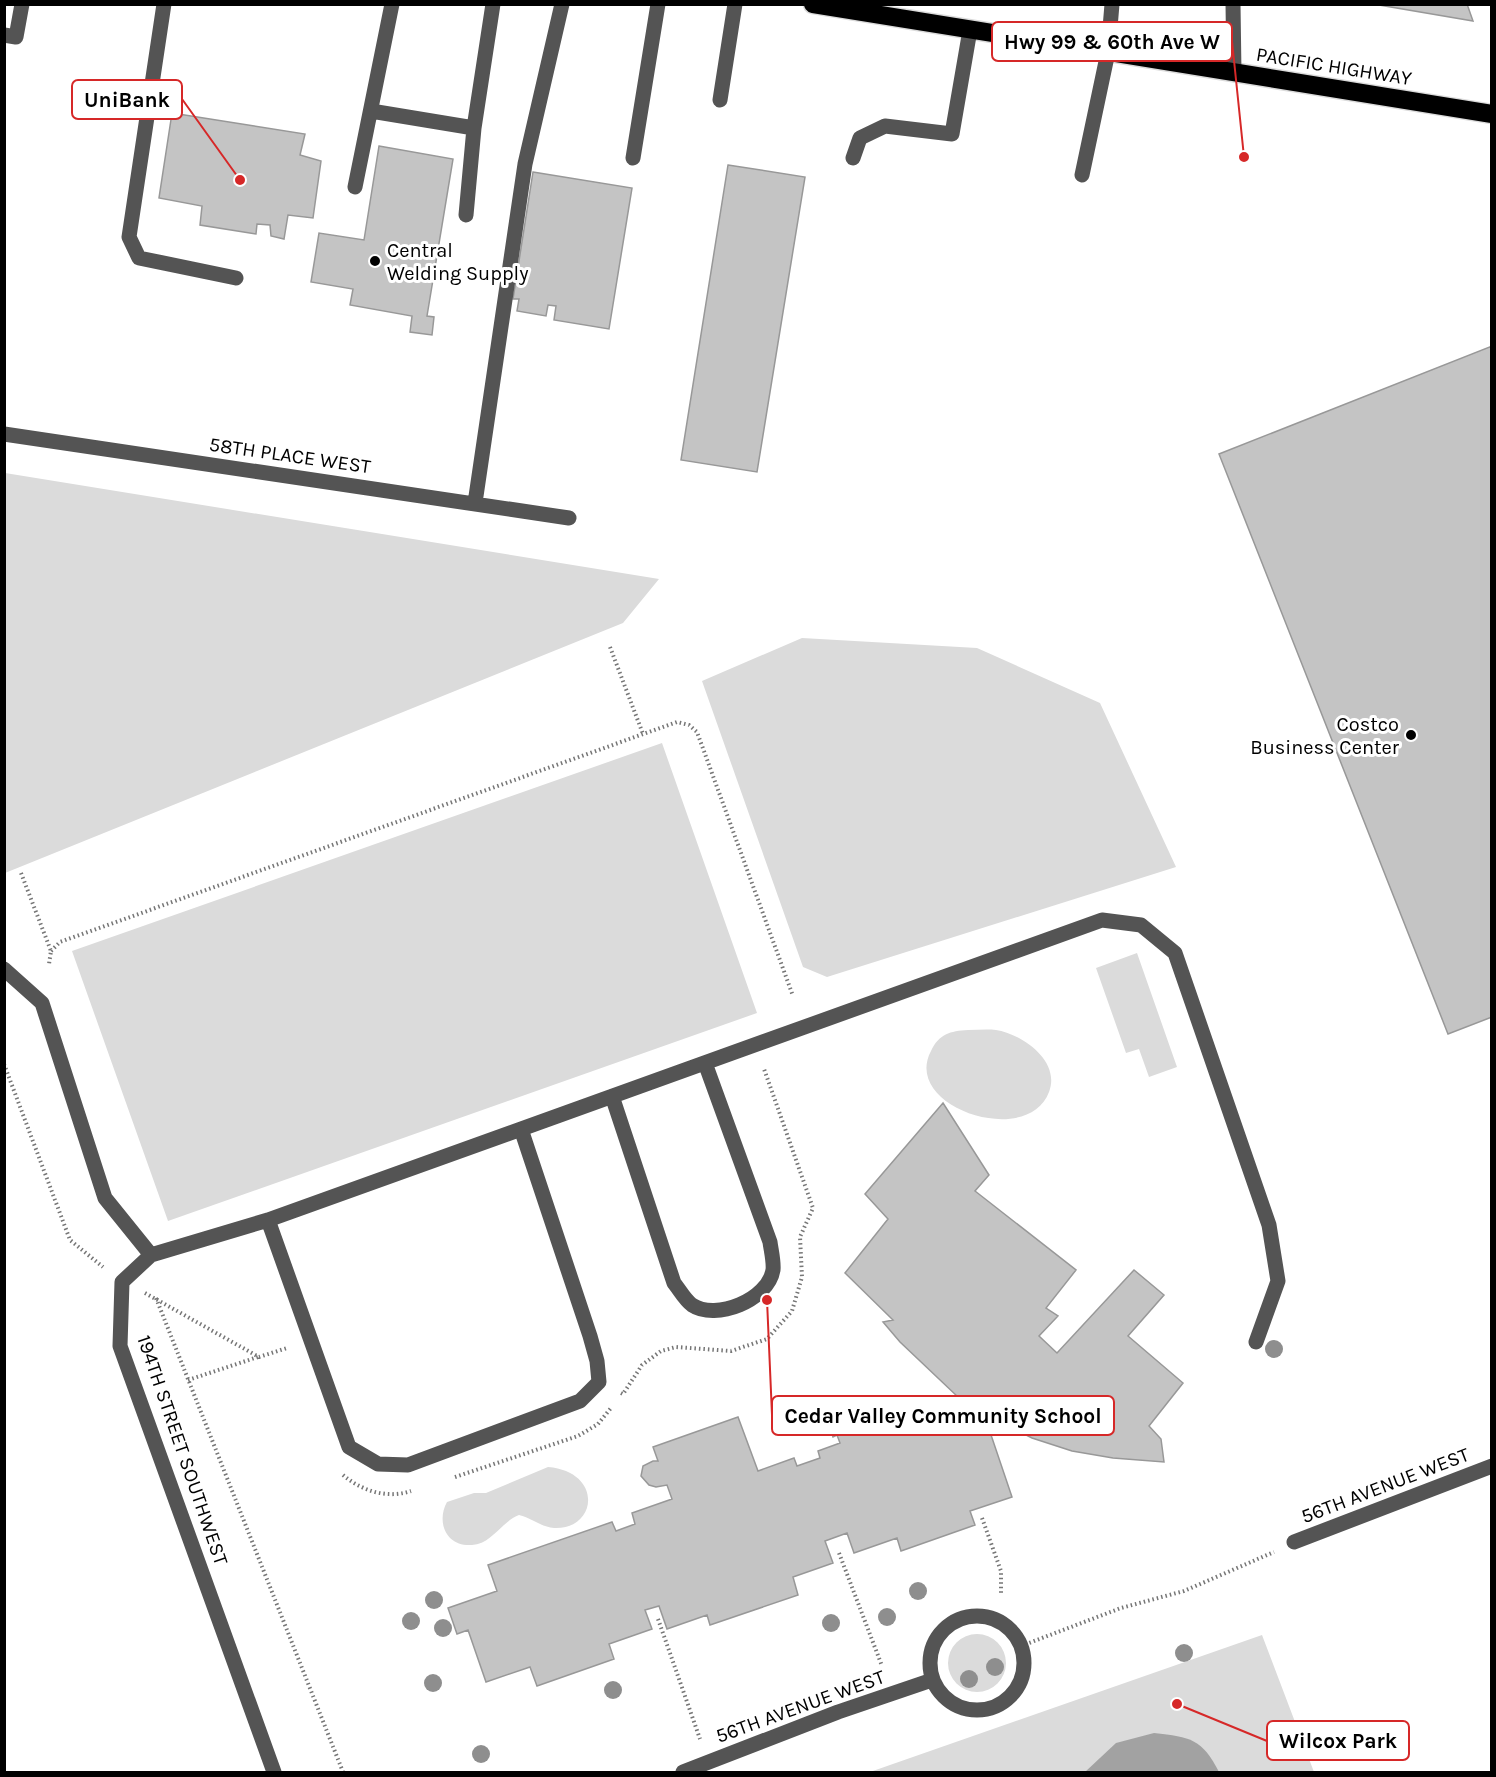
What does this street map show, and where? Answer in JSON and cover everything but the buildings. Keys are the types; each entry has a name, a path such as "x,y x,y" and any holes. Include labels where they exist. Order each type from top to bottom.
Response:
{"highway":[{"name":"PACIFIC HIGHWAY","path":"813,4 1491,114"}],"street":[{"path":"4,35 16,37 22,4"},
{"path":"164,4 129,237 139,258 236,278"},
{"path":"355,187 392,4"},
{"path":"466,215 474,128 493,4"},
{"path":"475,503 525,164 562,4"},
{"path":"633,159 658,4"},
{"path":"720,100 735,4"},
{"path":"1082,175 1108,52 1112,4"},
{"path":"1233,4 1234,73"},
{"path":"853,158 861,138 885,126 952,134 970,30"},
{"path":"371,111 474,128"},
{"name":"58TH PLACE WEST","path":"4,434 569,518"},
{"path":"4,969 42,1003 105,1198 151,1255 268,1220 1102,920 1141,925 1175,953 1269,1225 1278,1281 1256,1342"},
{"path":"612,1096 674,1283 693,1305 720,1310 745,1304 762,1290 773,1271 770,1242 705,1063"},
{"path":"268,1220 349,1447 378,1464 408,1465 580,1401 598,1382 597,1361 590,1336 520,1129"},
{"name":"194TH STREET SOUTHWEST","path":"151,1255 122,1282 120,1346 274,1773"},
{"name":"56TH AVENUE WEST","path":"1293,1542 1491,1466"},
{"path":"978,1615 996,1620 1011,1630 1021,1646 1024,1664 1020,1682 1009,1697 994,1707 976,1710 957,1706 943,1696 932,1680 930,1662 933,1644 944,1628 960,1619 978,1615"},
{"name":"56TH AVENUE WEST","path":"683,1773 838,1712 932,1680"}],"path":[{"path":"610,647 643,734"},
{"path":"51,951 60,942 677,722 689,725 697,732 793,996"},
{"path":"21,873 51,951 49,964"},
{"path":"156,1298 343,1773"},
{"path":"598,1382 623,1394 642,1365 661,1351 676,1347"},
{"path":"188,1380 259,1357"},
{"path":"982,1518 1001,1571 1001,1595"},
{"path":"1021,1646 1121,1608 1184,1591 1256,1562 1293,1542"},
{"path":"840,1553 882,1666"},
{"path":"658,1619 701,1742"}],"shaded area":[{"path":"4,473 659,579 623,623 5,873"},
{"path":"802,638 977,648 1100,703 1176,867 827,977 803,967 702,681"},
{"path":"662,743 757,1013 168,1221 72,951"},
{"path":"1137,953 1177,1067 1149,1077 1139,1049 1126,1053 1096,968"},
{"path":"968,1030 993,1030 1006,1033 1017,1037 1037,1051 1049,1070 1051,1081 1049,1092 1037,1109 1017,1118 995,1119 971,1114 950,1104 934,1089 927,1071 934,1045 946,1034"},
{"path":"548,1467 566,1471 579,1479 586,1489 588,1500 586,1511 579,1520 568,1526 554,1528 519,1515 479,1544 463,1545 450,1538 443,1525 447,1502 474,1493 486,1493"},
{"path":"977,1634 988,1636 1001,1647 1006,1663 1004,1674 993,1687 977,1692 966,1690 953,1679 948,1663 950,1652 961,1639"},
{"path":"1262,1635 1314,1772 870,1772"},
{"path":"1154,1733 1186,1738 1201,1746 1219,1772 1085,1772 1116,1743"}],"place":[{"name":"Hwy 99 & 60th Ave W","path":"1244,157"},
{"name":"UniBank","path":"240,180"},
{"name":"Central Welding Supply","path":"375,261"},
{"name":"Costco Business Center","path":"1411,735"},
{"name":"Cedar Valley Community School","path":"767,1300"},
{"name":"Wilcox Park","path":"1177,1704"}]}
